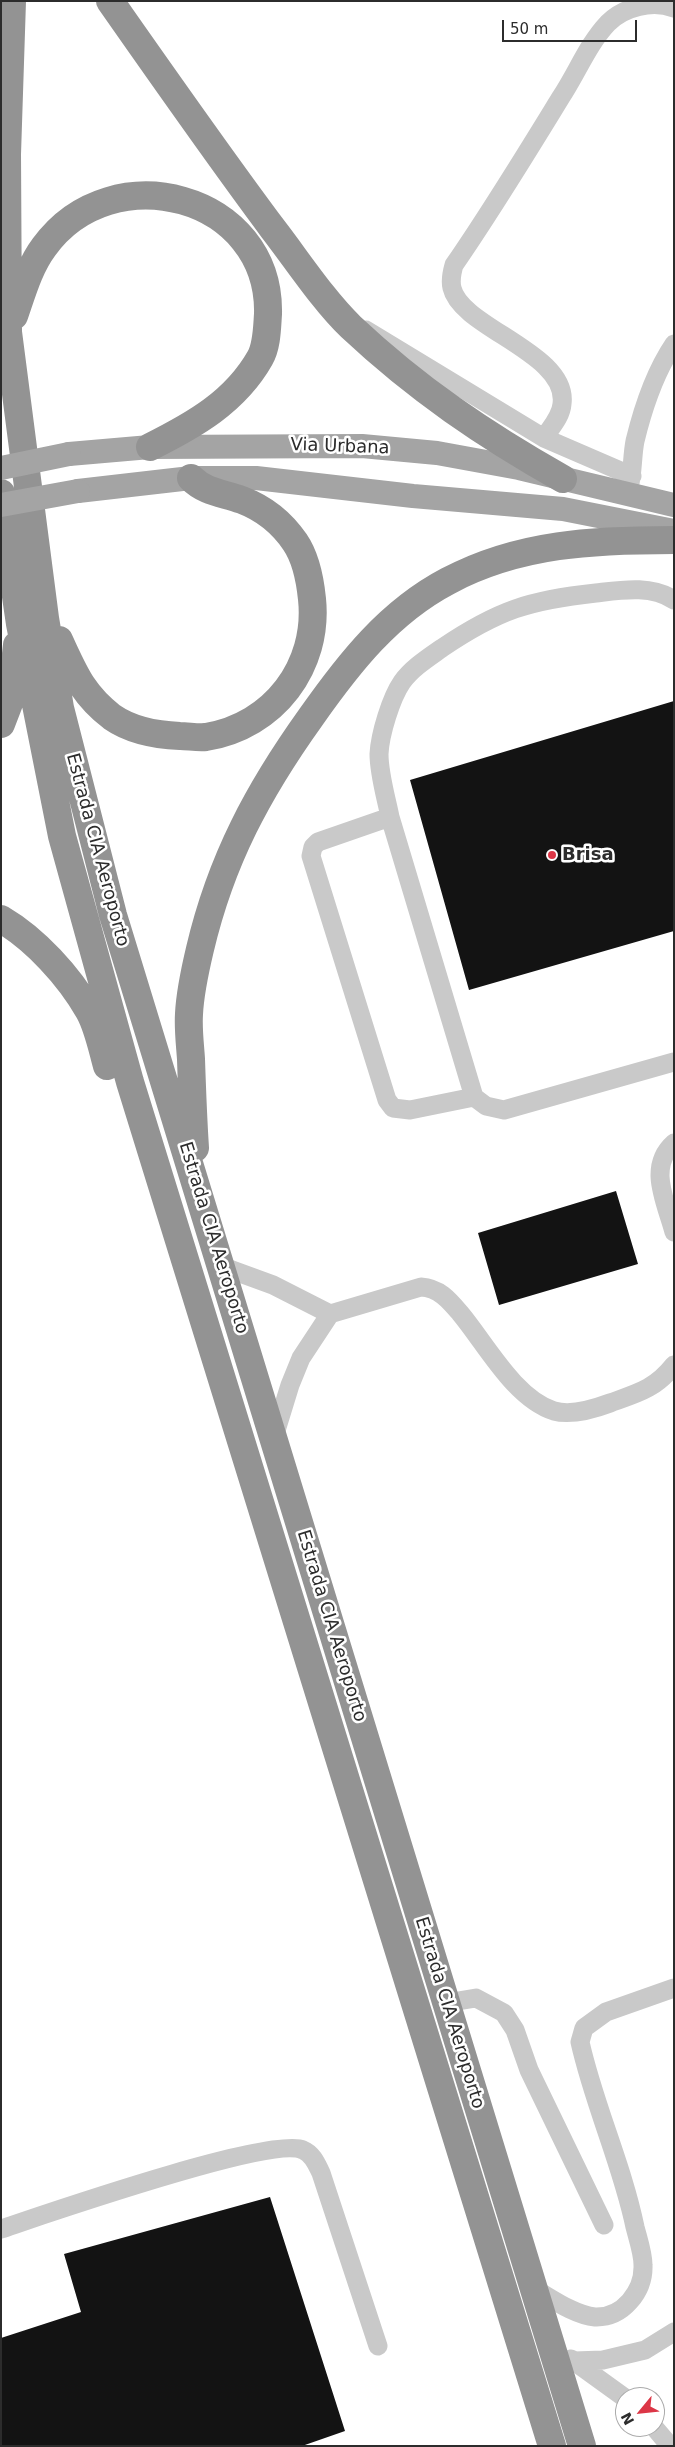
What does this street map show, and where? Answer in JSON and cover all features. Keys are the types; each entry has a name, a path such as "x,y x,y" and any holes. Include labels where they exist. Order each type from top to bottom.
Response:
{"highway":[{"name":"Estrada CIA Aeroporto","path":"12,1 7,154 8,332 32,621 62,836 120,1044 552,2446"},
{"path":"110,1 230,171 302,268 350,326 425,391 466,421 563,480"},
{"path":"8,332 35,260 56,233 85,210 128,195 156,194 180,199 214,213 246,245 256,260 263,280 268,304 267,331 261,356 248,376 222,404 193,425 150,447"},
{"path":"32,621 82,686 112,717 132,728 158,736 205,737 244,725 263,714 282,697 300,671 312,636 314,615 306,566 296,543 283,527 266,512 243,500 208,490 191,478"},
{"name":"Estrada CIA Aeroporto","path":"1,493 32,621 60,708 113,915 533,2288 563,2354 582,2446"},
{"path":"196,1187 188,1014 207,918 220,877 243,825 286,751 325,697 369,641 411,602 449,580 480,566 517,555 578,542 674,540"},
{"path":"1,724 11,698 32,621"},
{"path":"1,919 36,947 71,985 90,1012 248,1502 282,1569"}],"main road":[{"name":"Via Urbana","path":"1,468 69,454 150,447 362,446 437,453 519,468 563,480 630,485 674,505"},
{"name":"Via Urbana","path":"1,505 78,491 191,478 256,478 480,503 563,509 674,531"}],"lane":[{"path":"544,438 559,416 562,405 563,395 556,381 534,356 469,312 456,298 452,288 454,265 557,104 594,41 609,22 638,4 656,2 674,8"},
{"path":"350,326 380,337 544,438 630,485 635,443 642,418 653,385 673,348"},
{"path":"674,600 646,590 628,589 548,598 510,610 479,624 420,663 402,682 388,711 379,754 390,817 474,1097 486,1106 504,1110 674,1062"},
{"path":"390,817 318,842 313,847 310,856 387,1100 393,1108 410,1110 474,1097"},
{"path":"674,1143 664,1152 660,1162 660,1179 674,1232"},
{"path":"221,1266 273,1285 330,1314"},
{"path":"274,1437 290,1385 301,1358 315,1334 330,1314 421,1287 429,1287 440,1292 455,1306 493,1357 527,1395 538,1404 556,1411 571,1412 596,1408 651,1388 674,1365"},
{"path":"533,2288 573,2310 594,2317 606,2316 628,2305 640,2284 643,2265 629,2196 580,2042 584,2028 606,2012 674,1988"},
{"path":"446,2003 476,1998 504,2013 514,2030 529,2070 604,2225"},
{"path":"1,2228 177,2173 281,2148 303,2149 312,2157 321,2173 378,2346"},
{"path":"563,2354 603,2360 644,2350 674,2332"},
{"path":"563,2354 615,2391"}],"building":[{"name":"Brisa","path":"674,701 674,931 469,990 410,780"},
{"path":"616,1191 638,1264 499,1305 478,1233"},
{"path":"270,2197 345,2431 302,2446 1,2446 1,2338 81,2312 64,2254"}],"place":[{"name":"Brisa","path":"552,855"}]}
